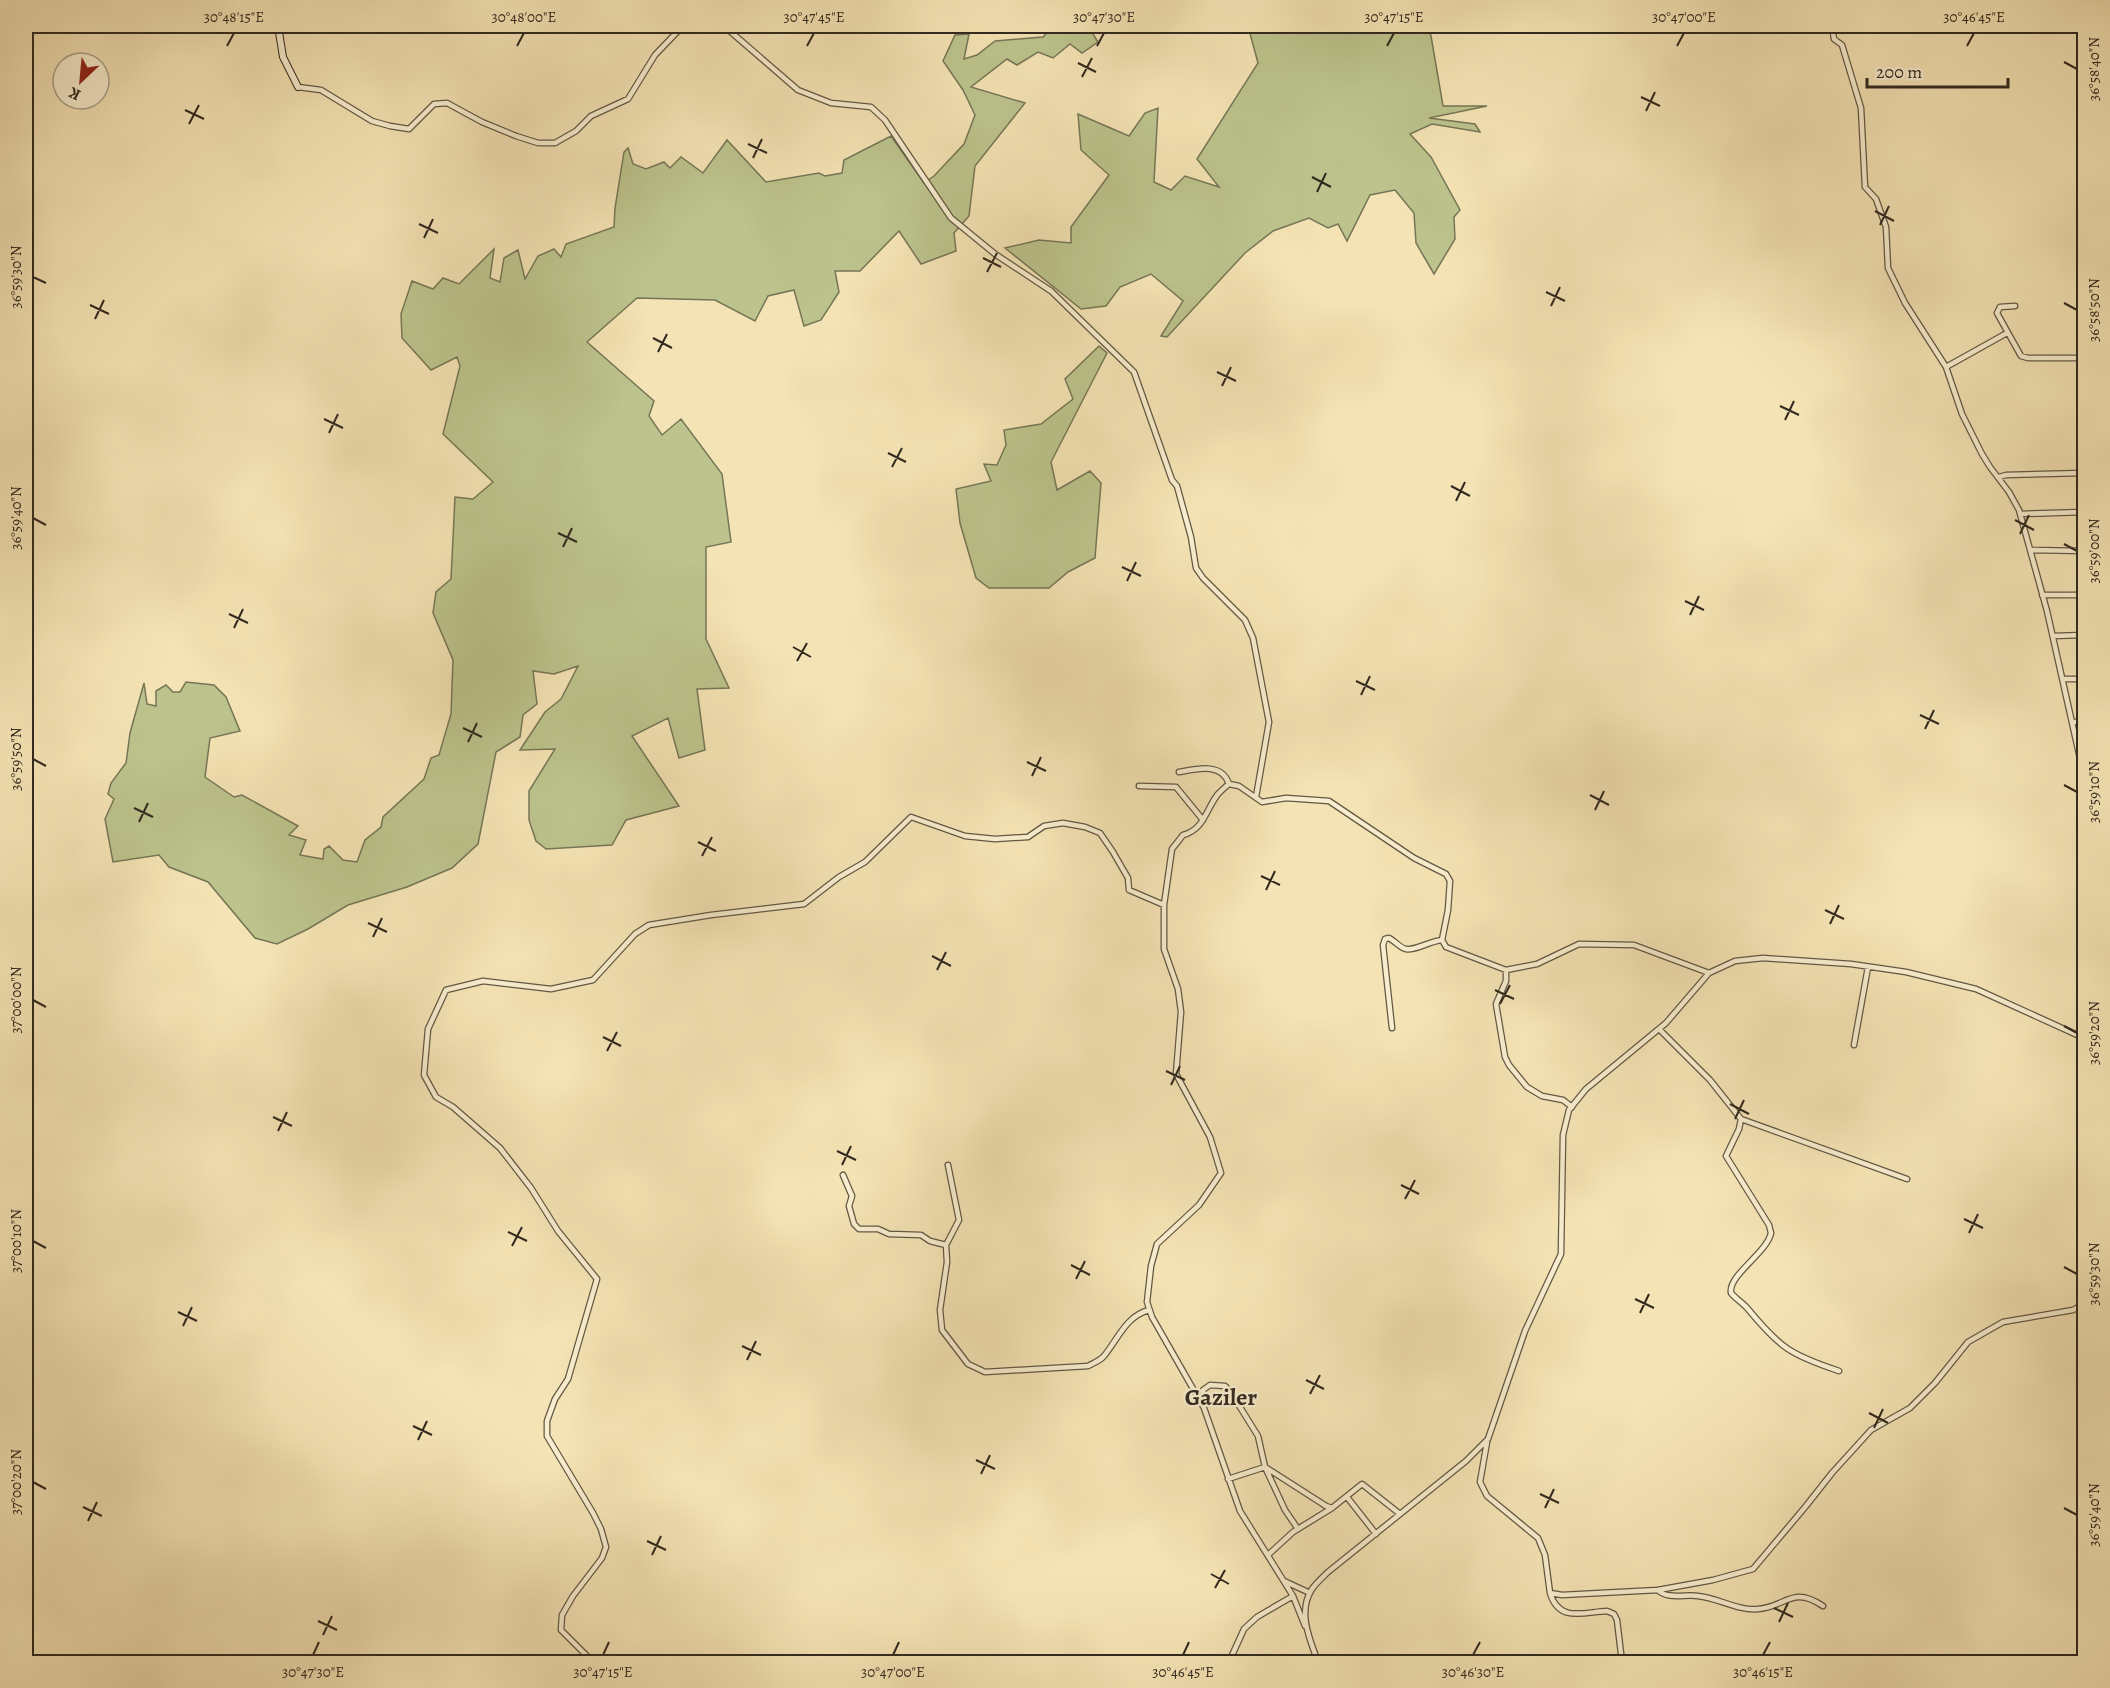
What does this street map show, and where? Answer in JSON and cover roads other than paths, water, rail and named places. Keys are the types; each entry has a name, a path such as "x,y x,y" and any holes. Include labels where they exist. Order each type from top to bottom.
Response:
{"street":[{"path":"278,26 283,57 298,87 321,90 372,121 409,129 434,104 447,103 482,122 538,143 555,143 576,131 591,116 628,99 655,55 679,30 688,26"},
{"path":"723,26 798,90 831,103 871,107 885,120 951,218 995,254 1051,291 1134,372 1172,480 1177,486 1191,537 1196,568 1245,620 1253,638 1269,722 1256,797"},
{"path":"1832,26 1834,39 1842,45 1861,108 1865,187 1876,198 1886,227 1888,268 1905,303 1946,368 1962,414 1990,467 2009,492 2020,514 2053,636 2085,777"},
{"path":"2015,306 2000,307 1997,311 2018,353 2025,358 2085,358"},
{"path":"1946,368 2007,333"},
{"path":"1999,477 2085,473"},
{"path":"2020,514 2085,512"},
{"path":"2030,550 2085,551"},
{"path":"2042,595 2085,595"},
{"path":"2053,636 2085,635"},
{"path":"2063,679 2085,679"},
{"path":"2073,722 2085,722"},
{"path":"1179,772 1205,767 1219,771 1229,784"},
{"path":"1229,784 1239,786 1262,802 1286,798 1329,801 1414,858 1446,874 1450,881 1442,940 1446,947 1506,970 1537,964 1579,944 1634,945 1709,973"},
{"path":"1229,784 1218,794 1203,820 1192,833 1183,835 1172,849 1164,905 1164,949 1178,989 1181,1012 1176,1074 1210,1137 1221,1173 1199,1204 1158,1244 1151,1266 1147,1302 1149,1310 1204,1408 1240,1511 1293,1596 1318,1662"},
{"path":"1139,786 1176,787 1203,820"},
{"path":"589,1662 587,1656 561,1630 562,1615 573,1596 602,1558 606,1547 602,1529 547,1436 547,1421 555,1398 568,1379 597,1279 558,1231 531,1188 500,1148 453,1107 436,1097 424,1075 428,1029 446,990 483,981 552,989 593,980 635,933 649,925 804,904 839,877 865,862 911,817 965,836 995,839 1028,837 1044,826 1063,823 1085,827 1100,833 1128,878 1129,890 1164,905"},
{"path":"1392,1028 1383,945 1385,939 1389,938 1406,949 1442,940"},
{"path":"1622,1662 1617,1620 1614,1614 1607,1611 1566,1613 1556,1606 1550,1593 1545,1555 1538,1538 1487,1496 1480,1482 1488,1439 1525,1331 1561,1254 1563,1135 1572,1107 1586,1089 1659,1029 1709,973 1735,961 1763,958 1906,972 1976,989 2085,1038"},
{"path":"1854,1045 1868,967"},
{"path":"1506,970 1506,981 1496,1004 1505,1057 1527,1087 1542,1096 1563,1100 1572,1107"},
{"path":"1659,1029 1710,1080 1741,1119 1907,1179"},
{"path":"1741,1119 1726,1158 1769,1226 1771,1233 1765,1245 1732,1285 1731,1293 1747,1308 1756,1322 1784,1348 1808,1361 1839,1371"},
{"path":"948,1165 959,1220 946,1245 947,1262 940,1310 942,1329 968,1364 986,1372 1088,1366 1103,1358 1119,1333 1142,1312 1149,1310"},
{"path":"843,1176 852,1196 849,1206 854,1224 859,1229 878,1229 889,1234 921,1235 930,1242 946,1245"},
{"path":"1550,1593 1562,1595 1658,1590 1713,1580 1753,1569 1870,1430 1910,1408 1935,1383 1968,1342 2002,1322 2073,1310 2085,1304"},
{"path":"1204,1408 1203,1390 1210,1385 1225,1386 1230,1391 1258,1436 1265,1467 1285,1510 1298,1529"},
{"path":"1305,1629 1310,1593 1328,1572 1466,1461 1488,1439"},
{"path":"1228,1479 1265,1467"},
{"path":"1265,1467 1332,1508"},
{"path":"1268,1555 1298,1529 1332,1508 1362,1484 1400,1515"},
{"path":"1347,1497 1376,1534"},
{"path":"1284,1581 1310,1593"},
{"path":"1658,1590 1667,1596 1700,1596 1750,1609 1765,1608 1796,1596 1809,1598 1823,1606"},
{"path":"1229,1662 1244,1629 1257,1617 1293,1596"}],"district":[{"name":"Gaziler","path":"1221,1397"}]}
